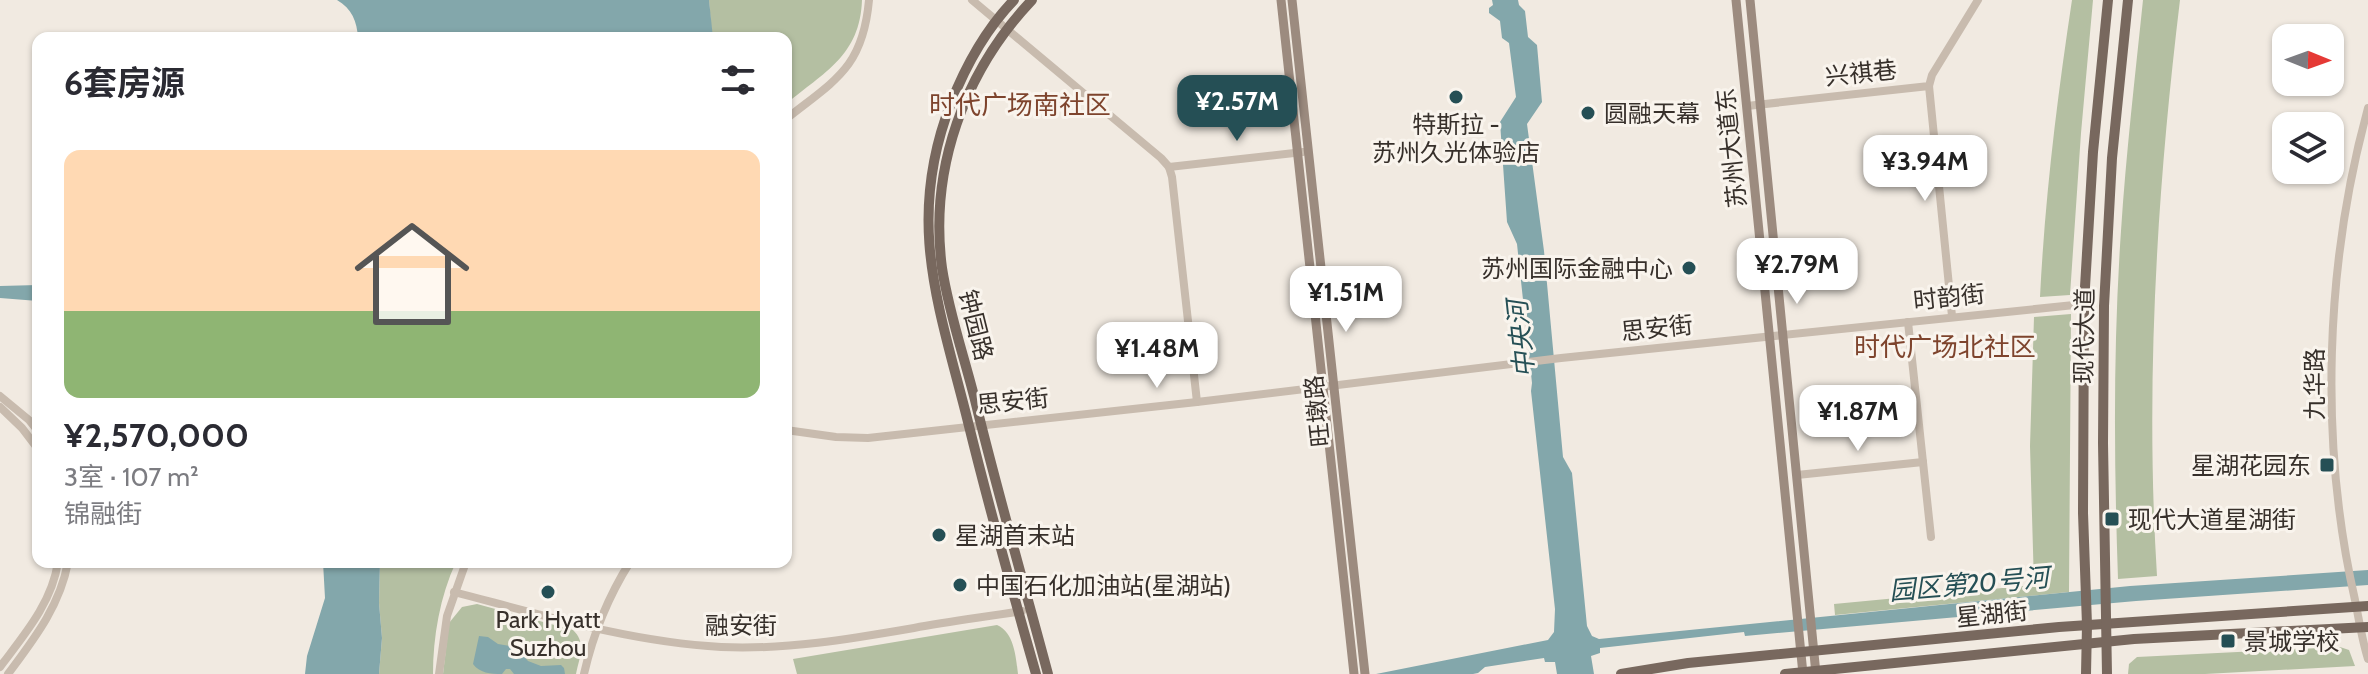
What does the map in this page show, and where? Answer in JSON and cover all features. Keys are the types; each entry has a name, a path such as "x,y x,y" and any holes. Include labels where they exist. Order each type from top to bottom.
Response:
{"main road":[{"name":"钟园路","path":"1014,0 997,19 963,75 949,109 933,162 928,200 929,244 933,285 1036,674"},
{"name":"钟园路","path":"1032,0 1007,28 977,75 955,124 945,169 940,243 945,283 1048,674"},
{"name":"旺墩路","path":"1281,0 1304,152"},
{"name":"旺墩路","path":"1292,0 1304,152 1359,673"},
{"name":"苏州大道东","path":"1736,0 1802,673"},
{"name":"苏州大道东","path":"1750,0 1816,673"},
{"name":"现代大道","path":"2086,674 2084,304 2092,164 2108,0"},
{"name":"现代大道","path":"2107,674 2104,306 2112,158 2128,0"},
{"name":"星湖街","path":"1621,674 1688,663 2107,623 2362,606"},
{"name":"星湖街","path":"1785,674 2107,642 2364,627"}],"street":[{"path":"792,115 833,84 854,57 863,39 869,0"},
{"path":"972,0 1169,167 1197,402"},
{"name":"兴祺巷","path":"1747,106 1929,86 1932,75 1978,0"},
{"path":"1929,86 1952,316"},
{"name":"九华路","path":"2368,108 2345,214 2334,310 2334,448 2339,505 2348,571 2362,606 2368,659"},
{"path":"1169,167 1304,152"},
{"name":"时韵街","path":"1770,337 2084,304"},
{"path":"1908,322 1931,537"},
{"name":"思安街","path":"792,431 868,438 1770,337"},
{"path":"0,396 32,424"},
{"path":"0,407 32,441"},
{"path":"1797,475 1923,462"},
{"path":"0,667 45,602 57,568"},
{"path":"8,674 54,608 67,568"},
{"path":"439,674 444,630 464,568"},
{"path":"584,674 596,630 613,589 626,568"},
{"name":"融安街","path":"454,592 596,630 689,644 762,647 850,639 1031,609"}],"green space":[{"path":"709,0 862,0 860,19 847,49 826,72 792,99 792,32 712,32"},
{"path":"2072,0 2093,0 2070,295 2040,297 2052,148"},
{"path":"2143,0 2180,0 2165,143 2155,288 2152,432 2157,576 2118,579 2115,405 2118,274"},
{"path":"2071,314 2069,592 1835,615 1834,604 2034,585 2030,446 2034,317"},
{"path":"380,568 454,568 438,617 433,674 379,674 382,638"},
{"path":"477,604 573,630 581,645 576,674 443,674 449,623 462,607"},
{"path":"997,625 1011,639 1018,674 797,674 793,659"},
{"path":"2340,647 2349,650 2355,666 2205,674 2128,674 2129,664 2137,657"}],"water":[{"path":"337,0 709,0 712,32 357,32 353,16"},
{"path":"1492,0 1518,0 1525,11 1528,37 1537,45 1542,102 1527,124 1544,251 1563,457 1572,473 1587,626 1592,636 1599,639 2130,586 2368,570 2368,585 2136,601 1745,636 1744,632 1600,648 1600,653 1591,656 1594,674 1557,674 1555,662 1545,662 1544,658 1485,667 1473,674 1376,674 1548,640 1554,632 1555,609 1517,244 1507,222 1500,122 1516,97 1509,43 1502,38 1500,21 1489,13"},
{"path":"32,285 32,301 0,298 0,286"},
{"path":"323,568 380,568 382,638 379,674 305,674 307,656 325,598"},
{"path":"479,636 516,647 528,661 541,666 561,665 565,674 514,674 510,669 502,674 482,671 473,664"}],"place":[{"name":"特斯拉 - 苏州久光体验店","path":"1456,97"},
{"name":"圆融天幕","path":"1588,113"},
{"name":"苏州国际金融中心","path":"1689,268"},
{"name":"星湖花园东","path":"2327,465"},
{"name":"现代大道星湖街","path":"2112,519"},
{"name":"星湖首末站","path":"939,535"},
{"name":"中国石化加油站(星湖站)","path":"960,585"},
{"name":"Park Hyatt Suzhou","path":"548,592"},
{"name":"景城学校","path":"2228,641"}],"district":[{"name":"时代广场南社区","path":"1020,105"},
{"name":"时代广场北社区","path":"1945,347"}],"water label":[{"name":"中央河","path":"1521,339"},
{"name":"园区第20号河","path":"1969,584"}]}
